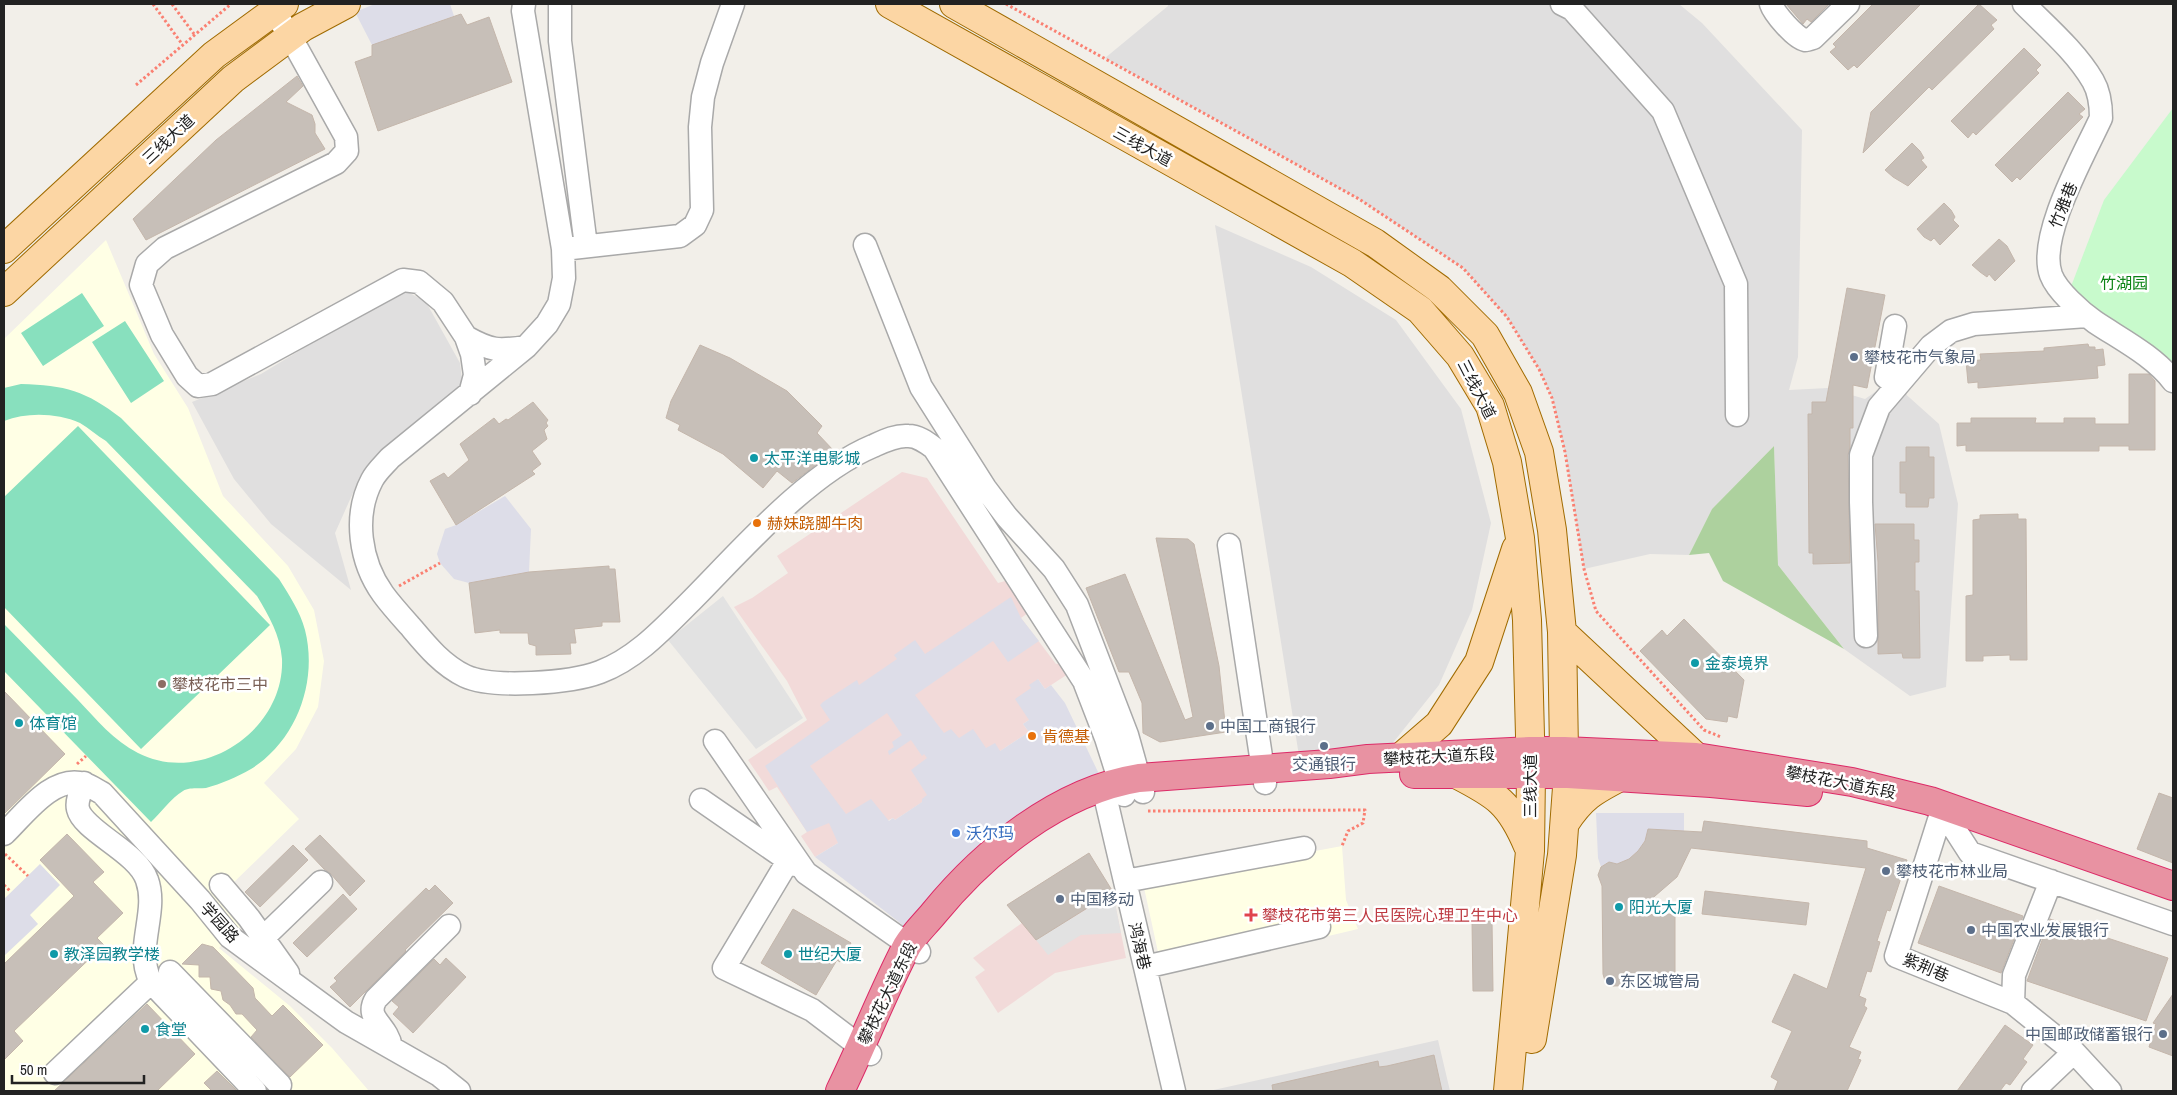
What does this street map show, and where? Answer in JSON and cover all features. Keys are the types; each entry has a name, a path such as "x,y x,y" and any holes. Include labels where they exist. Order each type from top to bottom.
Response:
{"highway":[{"name":"攀枝花大道东段","path":"840,1091 865,1051 914,948 959,900 1003,860 1053,825 1129,793 1401,757 1530,762 1696,758 1852,782 1930,801 2173,886"},
{"name":"攀枝花大道东段","path":"1264,776 1456,774 1530,762"},
{"name":"攀枝花大道东段","path":"1566,762 1620,777 1711,783 1846,796 1945,823 2173,900"},
{"name":"攀枝花大道东段","path":"854,1091 865,1051"}],"main road":[{"name":"三线大道","path":"4,292 233,79 290,36 346,4"},
{"name":"三线大道","path":"890,4 1352,264 1420,310 1460,356 1490,406 1507,462 1520,538 1527,620 1530,850 1525,1091"},
{"name":"三线大道","path":"954,4 1375,243 1439,289 1485,335 1518,393 1539,452 1552,530 1562,632 1566,762 1565,823 1562,855 1508,1091"},
{"name":"三线大道","path":"4,250 214,54 279,8"},
{"path":"1401,757 1439,724 1479,662 1520,538"},
{"path":"1562,632 1696,758"},
{"path":"1456,774 1483,788 1507,806 1519,823 1530,850"},
{"path":"1565,823 1578,804 1598,789 1620,777"}],"street":[{"path":"524,4 523,11 562,249 564,278 559,304 547,324 526,347 390,458 372,479 362,505 360,529 364,553 371,574 383,594 431,651 446,664 465,676 484,682 560,682 583,679 624,660 659,633 769,522 818,478 856,453 889,439 909,436 922,439 934,448 1084,682 1129,793"},
{"path":"560,4 560,40 586,246"},
{"path":"562,249 680,236 695,225 702,210 700,127 703,97 712,63 733,4"},
{"path":"1562,4 1572,9 1663,111 1736,284 1737,414"},
{"path":"1771,4 1774,12 1780,19 1799,38 1806,40 1813,38 1848,4"},
{"name":"竹雅巷","path":"2024,4 2058,38 2094,82 2100,101 2101,118 2054,221 2048,251 2051,275 2066,297 2087,316 2162,367 2173,381"},
{"path":"279,8 290,36 346,137 347,151 336,163 165,248 147,264 141,285 162,335 187,376 198,386 212,384 403,280 419,282 443,302 466,337 472,354 475,375 470,394"},
{"path":"865,245 921,387 985,488 1007,517 1054,569 1077,605 1110,689 1129,793"},
{"path":"2047,319 2066,297"},
{"path":"1866,636 1860,502 1861,455 1876,412 1931,346 1951,331 1974,324 2087,316"},
{"path":"1895,326 1886,377 1897,386"},
{"path":"466,337 484,348 503,350 526,347"},
{"path":"1229,545 1264,776"},
{"path":"715,741 797,867"},
{"path":"4,834 51,788 66,782 84,784 78,797 78,809 84,820 136,863 147,880 150,900 145,967 160,977 204,1038 255,1091"},
{"name":"学园路","path":"84,784 102,793 200,900 230,938 346,1022 439,1074 459,1091"},
{"name":"鸿海巷","path":"1129,793 1125,880 1174,1091"},
{"path":"701,800 914,948"},
{"path":"1945,823 1970,853 2173,924"},
{"name":"紫荆巷","path":"1945,823 1896,956 2013,1003 2074,1052 2110,1091"},
{"path":"1125,880 1304,848"},
{"path":"797,867 724,968 812,1010 865,1051"},
{"path":"2013,1003 2014,975 2051,881"},
{"path":"264,938 321,882"},
{"path":"221,885 249,918 300,990"},
{"path":"391,1047 389,1037 372,1016 371,1007 376,999 449,926"},
{"path":"1145,967 1319,927"},
{"path":"160,977 193,982 216,1006 234,1037 280,1085"},
{"path":"55,1074 160,977"},
{"path":"204,1038 234,1037"},
{"path":"2033,1091 2074,1052"}],"path":[{"path":"153,4 182,44"},
{"path":"172,4 194,34"},
{"path":"136,85 182,44 232,4"},
{"path":"383,594 440,563"},
{"path":"1129,793 1364,810 1363,823 1348,831 1342,846"},
{"path":"4,853 28,876"},
{"path":"4,885 11,892"}],"shaded area":[{"path":"375,4 450,4 454,16 372,45 355,12"},
{"path":"1168,4 1679,4 1702,23 1802,130 1798,357 1789,390 1828,388 1865,399 1891,381 1939,424 1958,504 1946,687 1910,696 1844,649 1778,565 1774,446 1712,509 1689,555 1650,554 1584,569 1565,452 1552,397 1539,369 1507,317 1463,268 1359,199 1105,58 1168,6"},
{"path":"1215,225 1311,267 1396,320 1461,409 1491,523 1472,610 1439,685 1388,749 1299,756"},
{"name":"攀枝花市三中","path":"106,240 154,354 188,408 223,496 288,566 314,610 324,661 318,707 296,749 264,783 299,819 231,885 255,912 219,948 290,1006 332,1048 369,1091 4,1091 4,339"},
{"path":"406,291 426,302 460,363 463,389 361,475 335,533 351,590 271,524 234,479 192,402 261,374 340,326"},
{"path":"902,472 927,478 998,583 1009,580 1032,610 1021,618 1056,664 1061,663 1068,674 1045,689 1038,679 1031,688 1029,720 1023,724 1029,732 895,820 893,818 838,843 815,857 801,836 807,832 777,787 769,791 748,760 807,720 787,681 734,607 752,598 788,573 777,556"},
{"path":"505,496 531,529 529,572 469,583 454,579 440,563 437,554 445,529 456,525"},
{"path":"723,596 803,718 756,749 668,640"},
{"path":"1011,597 1021,618 1039,641 1008,662 993,641 915,695 944,733 951,729 959,738 973,729 986,748 995,743 1000,751 1029,732 1023,724 1029,720 1015,699 1031,688 1029,685 1038,679 1045,689 1051,685 1065,703 1099,774 1024,819 949,876 904,926 815,857 838,843 829,823 807,832 765,766 830,720 820,705 823,702 857,680 859,685 897,659 894,655 915,640 925,654","holes":["887,713 902,735 892,742 894,747 888,751 889,755 911,740 922,756 924,754 927,758 911,770 927,795 922,799 922,802 895,820 893,818 889,821 871,799 846,814 810,766"]},
{"path":"1596,813 1684,813 1684,831 1648,829 1645,841 1629,859 1617,864 1608,862 1601,867 1598,858"},
{"name":"攀枝花市第三人民医院心理卫生中心","path":"1342,846 1346,900 1358,929 1163,975 1143,883"},
{"path":"1089,853 1113,893 1126,958 1055,973 998,1013 975,977 985,970 973,958 1022,923 1007,905"},
{"path":"40,864 60,885 30,915 38,924 4,956 4,899"},
{"path":"1113,893 1121,933 1081,935 1048,955 1036,940"},
{"path":"1438,1040 1450,1091 1209,1091"}],"green space":[{"name":"竹湖园","path":"2173,108 2173,381 2067,297 2104,200"},
{"path":"82,293 104,326 43,366 21,333"},
{"path":"125,321 164,381 131,403 92,342"},
{"path":"21,384 50,386 74,391 97,401 121,418 279,579 303,623 308,649 309,669 306,689 292,726 281,742 267,757 240,775 206,788 183,791 151,822 4,671 4,624 113,736 138,753 163,761 188,762 212,756 235,745 255,729 270,708 279,685 282,659 279,642 270,618 257,596 106,441 80,423 62,417 32,415 4,421 4,388"},
{"path":"78,426 270,625 141,749 4,607 4,497"},
{"path":"1774,446 1778,565 1844,649 1723,581 1709,553 1689,555 1712,509"}],"building":[{"path":"1786,4 1829,4 1811,22 1807,19 1803,24"},
{"path":"1873,4 1921,4 1857,68 1854,65 1848,70 1830,52 1836,47 1833,44"},
{"path":"1979,4 1997,20 1991,25 1994,29 1932,90 1929,87 1863,153 1871,112"},
{"path":"461,14 467,25 489,17 512,82 378,131 355,62 372,56 372,45"},
{"path":"2024,48 2041,65 2036,70 2039,73 1976,135 1973,132 1968,138 1951,121"},
{"path":"297,76 303,86 286,102 312,115 315,133 325,149 146,240 133,219 216,140"},
{"path":"2068,92 2085,109 2079,114 2083,117 2020,180 2017,177 2012,182 1995,165"},
{"path":"1912,143 1920,151 1924,158 1921,160 1927,167 1908,186 1885,170"},
{"path":"1944,203 1951,210 1955,217 1953,220 1959,226 1940,245 1934,238 1931,241 1924,237 1917,229"},
{"path":"1999,239 2007,246 2015,261 1995,281 1989,274 1987,277 1972,265"},
{"path":"1847,288 1885,295 1867,388 1853,385 1853,428 1850,428 1848,455 1850,563 1813,564 1813,553 1809,553 1808,414 1812,414 1812,402 1826,402"},
{"path":"2088,344 2089,347 2095,347 2095,350 2103,349 2105,365 2097,366 2098,378 1978,388 1978,382 1968,383 1966,361 1981,360 1980,354 2044,351 2044,348"},
{"path":"700,345 730,358 787,391 822,426 817,433 834,451 792,483 777,471 763,488 723,454 678,430 680,425 666,418 671,401"},
{"path":"2129,374 2149,374 2155,381 2155,450 2129,450 2129,446 2099,446 2099,451 1966,451 1966,445 1957,446 1957,423 1971,423 1971,418 2036,418 2035,423 2064,423 2064,418 2095,418 2095,424 2129,424"},
{"path":"533,402 548,420 546,423 548,426 544,430 547,439 532,451 541,464 532,471 535,474 456,525 430,481 444,473 448,478 469,460 460,444 494,418 499,424 506,419 508,420"},
{"path":"1906,447 1929,447 1929,457 1934,457 1934,498 1929,498 1928,507 1906,507 1906,493 1900,493 1900,462 1906,462"},
{"path":"2018,514 2018,519 2026,519 2027,660 2010,660 2010,655 1983,656 1983,661 1966,661 1966,596 1973,595 1973,520 1980,519 1980,515"},
{"path":"1875,524 1914,524 1914,540 1919,540 1919,562 1915,562 1915,591 1919,591 1920,658 1903,658 1902,653 1878,654 1878,562"},
{"path":"1156,538 1188,539 1194,544 1219,666 1226,732 1160,742 1143,733 1142,703 1129,672 1119,672 1086,588 1125,574 1185,720 1193,717"},
{"path":"609,566 609,569 615,569 620,622 602,622 602,626 574,629 576,643 570,643 571,654 536,655 536,646 529,644 528,633 500,633 500,630 475,633 469,583 529,572"},
{"name":"金泰境界","path":"1684,619 1744,680 1737,718 1728,716 1727,722 1706,719 1640,651 1662,630 1667,636"},
{"name":"体育馆","path":"4,691 65,754 4,814"},
{"path":"2159,793 2173,798 2173,863 2137,849"},
{"path":"1704,821 1867,841 1867,848 1907,860 1890,911 1887,910 1877,941 1880,942 1871,972 1867,971 1859,996 1866,999 1864,1006 1867,1008 1849,1047 1861,1052 1858,1059 1861,1060 1847,1091 1774,1091 1778,1081 1771,1077 1792,1031 1772,1022 1794,974 1827,989 1866,868 1691,848 1677,877 1633,915 1675,914 1675,981 1648,981 1648,985 1613,986 1605,981 1603,974 1602,886 1598,875 1601,867 1609,862 1617,864 1629,859 1645,841 1648,829 1702,832"},
{"name":"教泽园教学楼","path":"67,834 104,872 93,882 123,913 97,938 104,945 14,1031 23,1041 4,1060 4,964 74,896 40,860"},
{"path":"320,835 365,881 350,896 305,849"},
{"path":"293,845 308,860 260,907 245,892"},
{"name":"中国移动","path":"1089,853 1113,892 1036,940 1007,905"},
{"path":"435,885 453,903 350,1007 330,987 337,981 334,978 426,888 429,891"},
{"name":"中国农业发展银行","path":"1939,886 2023,916 2001,973 1918,943"},
{"path":"1705,891 1809,903 1806,925 1702,914"},
{"path":"343,894 357,909 307,957 293,943"},
{"name":"世纪大厦","path":"793,909 851,943 840,962 837,960 816,995 761,963"},
{"path":"2050,919 2168,958 2146,1021 2027,981"},
{"path":"1472,921 1492,921 1493,991 1473,991"},
{"path":"202,944 213,947 253,988 255,998 272,1016 283,1005 323,1045 290,1077 251,1037 257,1030 242,1014 236,1014 230,1005 223,1000 221,991 211,989 210,977 199,977 199,965 182,964"},
{"path":"446,958 466,977 413,1033 393,1014 399,1007 392,1001 434,959 440,965"},
{"name":"中国邮政储蓄银行","path":"2173,994 2173,1056 2149,1047 2156,1024 2153,1023"},
{"name":"食堂","path":"147,1004 195,1054 157,1091 54,1091"},
{"path":"2005,1025 2033,1045 2023,1059 2027,1062 2010,1085 2006,1083 2000,1091 1957,1091"},
{"path":"1434,1055 1442,1091 1273,1091 1272,1085 1378,1061 1379,1067"},
{"path":"217,1071 237,1091 212,1091 204,1083"}],"place":[{"name":"攀枝花市气象局","path":"1854,357"},
{"name":"太平洋电影城","path":"754,458"},
{"name":"赫妹跷脚牛肉","path":"757,523"},
{"name":"金泰境界","path":"1695,663"},
{"name":"攀枝花市三中","path":"162,684"},
{"name":"体育馆","path":"19,723"},
{"name":"中国工商银行","path":"1210,726"},
{"name":"肯德基","path":"1032,736"},
{"name":"交通银行","path":"1324,746"},
{"name":"沃尔玛","path":"956,833"},
{"name":"攀枝花市林业局","path":"1886,871"},
{"name":"中国移动","path":"1060,899"},
{"name":"阳光大厦","path":"1619,907"},
{"name":"攀枝花市第三人民医院心理卫生中心","path":"1251,915"},
{"name":"中国农业发展银行","path":"1971,930"},
{"name":"教泽园教学楼","path":"54,954"},
{"name":"世纪大厦","path":"788,954"},
{"name":"东区城管局","path":"1610,981"},
{"name":"食堂","path":"145,1029"},
{"name":"中国邮政储蓄银行","path":"2163,1034"}]}
